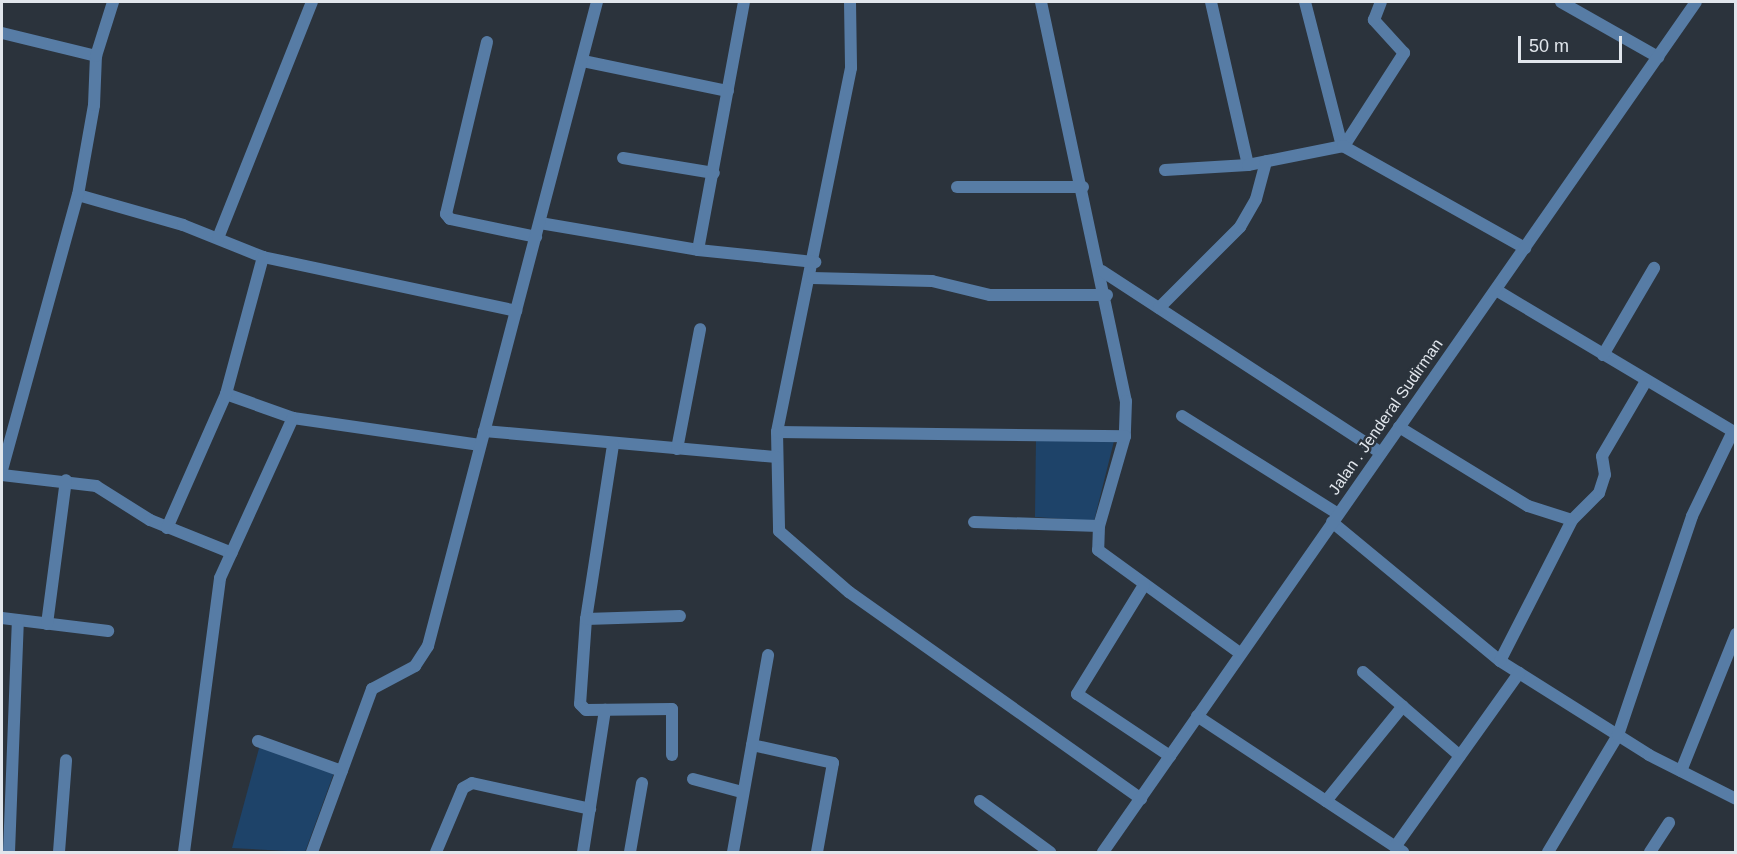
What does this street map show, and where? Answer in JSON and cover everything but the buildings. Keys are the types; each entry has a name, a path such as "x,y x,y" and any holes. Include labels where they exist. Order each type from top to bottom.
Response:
{"street":[{"path":"2,470 78,195 94,105 96,56 113,2"},
{"path":"218,238 312,2"},
{"path":"312,852 372,689 415,666 428,646 597,2"},
{"path":"698,250 714,174 744,2"},
{"path":"850,2 851,68 812,278 777,432 777,527 783,536 849,592 1141,799"},
{"path":"1041,2 1102,271 1126,401 1125,436 1099,526 1101,554 1240,653"},
{"path":"1211,2 1248,165"},
{"path":"1305,2 1343,146"},
{"path":"1343,146 1404,53 1374,20 1382,2"},
{"path":"1560,2 1658,57"},
{"name":"Jalan . Jenderal Sudirman","path":"1102,852 1696,2"},
{"path":"2,33 96,56"},
{"path":"487,42 446,214 450,219 536,237"},
{"path":"583,61 728,91"},
{"path":"1165,170 1248,165 1343,146 1525,248"},
{"path":"623,158 714,174"},
{"path":"1159,308 1240,227 1256,200 1266,161"},
{"path":"957,187 1083,187"},
{"path":"78,195 218,238 263,257 516,311"},
{"path":"540,223 698,250 815,262"},
{"path":"167,528 226,394 263,257"},
{"path":"1603,355 1653,268"},
{"path":"1102,271 1381,453"},
{"path":"812,278 932,281 990,295 1107,295"},
{"path":"1496,290 1734,432 1692,516 1618,735 1548,852"},
{"path":"677,449 700,329"},
{"path":"1500,661 1572,520 1599,493 1605,475 1602,456 1646,381"},
{"path":"226,394 292,418 480,445"},
{"path":"1182,416 1335,518 1500,661 1618,735 1736,800"},
{"path":"184,852 220,578 292,418"},
{"path":"1400,427 1528,506 1572,520"},
{"path":"484,431 613,445 777,457"},
{"path":"777,432 1125,436"},
{"path":"613,445 586,620 580,704 586,710 674,710 672,755"},
{"path":"2,475 66,480 104,489 167,528 232,553"},
{"path":"47,624 66,480"},
{"path":"974,522 1099,526"},
{"path":"1144,585 1077,694 1170,756"},
{"path":"586,620 680,616"},
{"path":"2,618 108,632"},
{"path":"9,852 18,620"},
{"path":"1681,771 1736,634"},
{"path":"733,852 768,655"},
{"path":"1363,672 1460,756"},
{"path":"1197,716 1399,850 1460,756 1519,673"},
{"path":"1326,801 1403,706"},
{"path":"583,852 605,710"},
{"path":"258,741 342,771"},
{"path":"752,745 833,763 817,852"},
{"path":"59,852 66,760"},
{"path":"693,779 742,792"},
{"path":"436,852 463,788 472,783 590,809"},
{"path":"630,852 642,783"},
{"path":"980,801 1050,852"},
{"path":"1650,852 1669,823"}],"shaded area":[{"path":"1036,438 1114,441 1094,521 1035,517"},
{"path":"261,741 335,770 305,852 232,848"}]}
